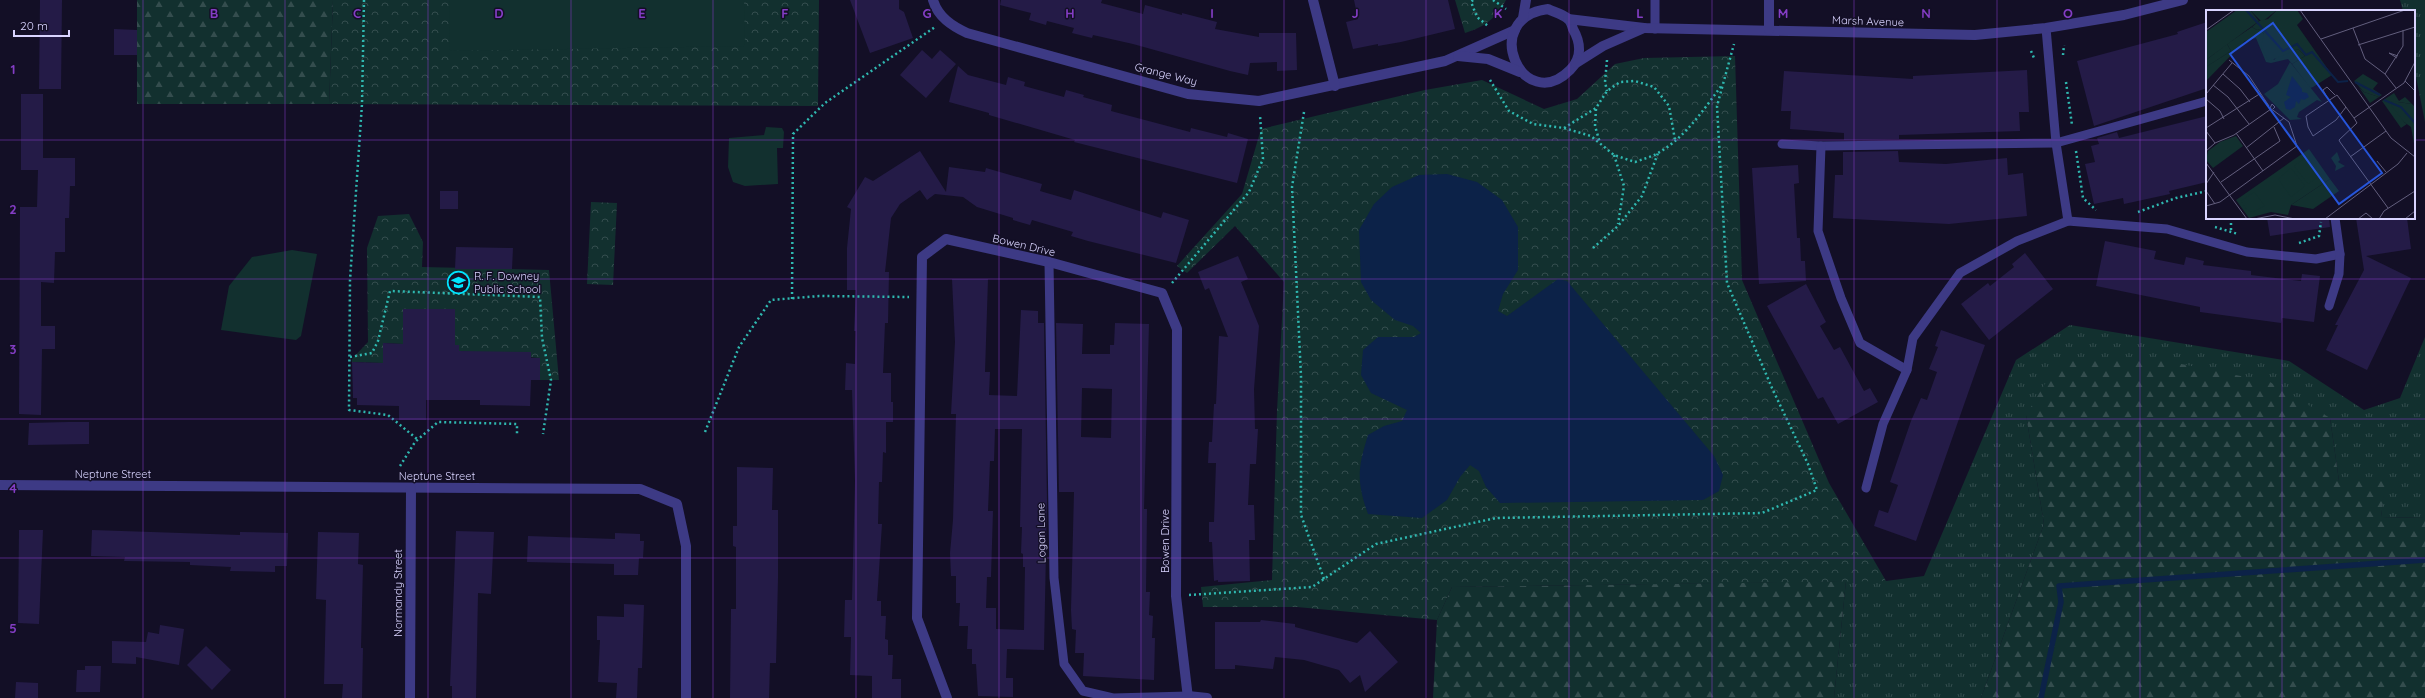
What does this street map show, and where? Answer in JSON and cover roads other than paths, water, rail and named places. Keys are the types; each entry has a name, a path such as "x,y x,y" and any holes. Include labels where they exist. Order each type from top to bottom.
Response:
{"street":[{"name":"Grange Way","path":"933,0 936,9 944,19 967,33 1188,94 1259,101 1335,86 1445,61 1515,30"},
{"path":"1313,0 1335,86"},
{"path":"1523,18 1537,10 1548,9 1568,18 1580,42 1576,63 1561,79 1539,82 1520,72 1511,52 1515,30 1523,18 1526,0"},
{"path":"1552,0 1556,13"},
{"path":"1769,0 1769,30"},
{"name":"Marsh Avenue","path":"1568,18 1655,29 1739,29 1975,35 2046,28 2124,15 2183,0"},
{"name":"Marsh Avenue","path":"1576,63 1603,46 1644,28"},
{"name":"Grange Way","path":"1456,55 1488,59 1520,72"},
{"name":"Bowen Drive","path":"947,698 917,618 922,257 946,239 1049,262 1162,293 1177,329 1176,596 1188,697"},
{"name":"Neptune Street","path":"0,485 640,490 677,504 686,546 686,698"},
{"name":"Normandy Street","path":"410,698 411,488"},
{"path":"1188,697 1207,698"}],"lane":[{"path":"1655,0 1655,29"},
{"path":"2046,28 2056,143 2068,220"},
{"path":"1782,144 1820,146 2056,143 2206,101"},
{"path":"1820,146 1818,232 1841,298 1860,343 1907,370"},
{"path":"2329,306 2339,274 2340,254 2334,219"},
{"path":"1866,488 1883,424 1907,370 1913,338 1960,273 2018,241 2068,220 2167,229 2247,252 2316,259 2340,254"},
{"name":"Logan Lane","path":"1049,262 1054,578 1064,664 1083,692 1113,698 1188,697"}],"water":[{"path":"1447,174 1477,182 1502,200 1518,227 1518,270 1503,294 1498,311 1507,316 1558,279 1567,281 1714,456 1723,475 1719,491 1703,500 1500,503 1486,487 1479,471 1470,465 1460,477 1447,500 1422,518 1368,514 1360,483 1360,466 1368,435 1384,426 1402,421 1407,410 1371,393 1361,375 1363,350 1378,337 1414,337 1421,333 1413,326 1395,320 1371,300 1361,282 1359,230 1374,204 1392,187 1419,175"}],"waterway":[{"path":"2041,698 2061,602 2059,586 2425,560"}],"place":[{"name":"R. F. Downey Public School","path":"459,282"}]}
